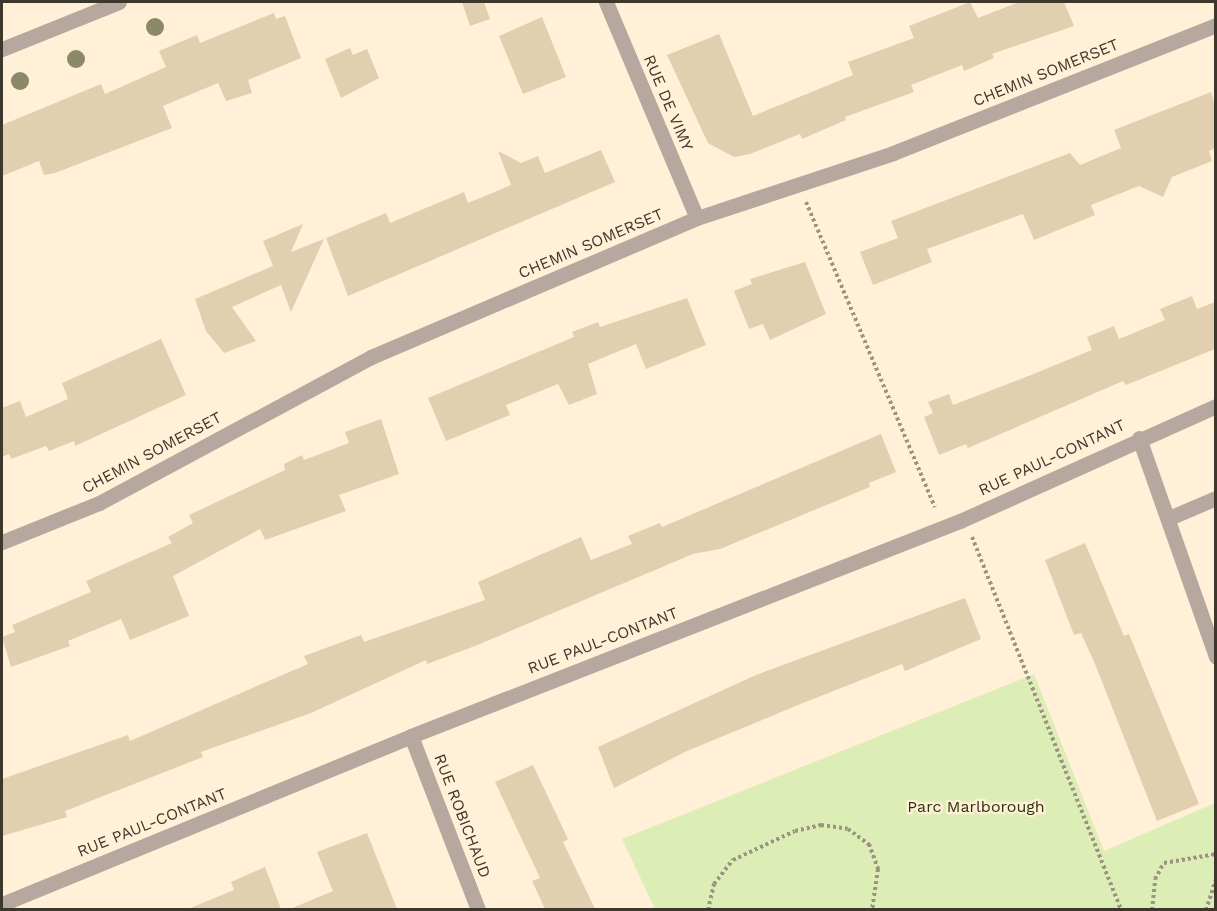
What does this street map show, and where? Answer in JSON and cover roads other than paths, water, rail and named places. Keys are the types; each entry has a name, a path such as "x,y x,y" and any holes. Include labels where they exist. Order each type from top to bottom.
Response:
{"street":[{"path":"2,49 119,2"},
{"name":"RUE DE VIMY","path":"606,2 697,218"},
{"name":"CHEMIN SOMERSET","path":"2,542 99,503 371,357 697,218 893,153 1215,25"},
{"name":"RUE PAUL-CONTANT","path":"2,904 411,736 965,519 1139,438 1215,406"},
{"path":"1139,438 1169,518 1215,657"},
{"path":"1169,518 1215,498"},
{"name":"RUE ROBICHAUD","path":"411,736 478,909"}],"park label":[{"name":"Parc Marlborough","path":"976,807"}]}
